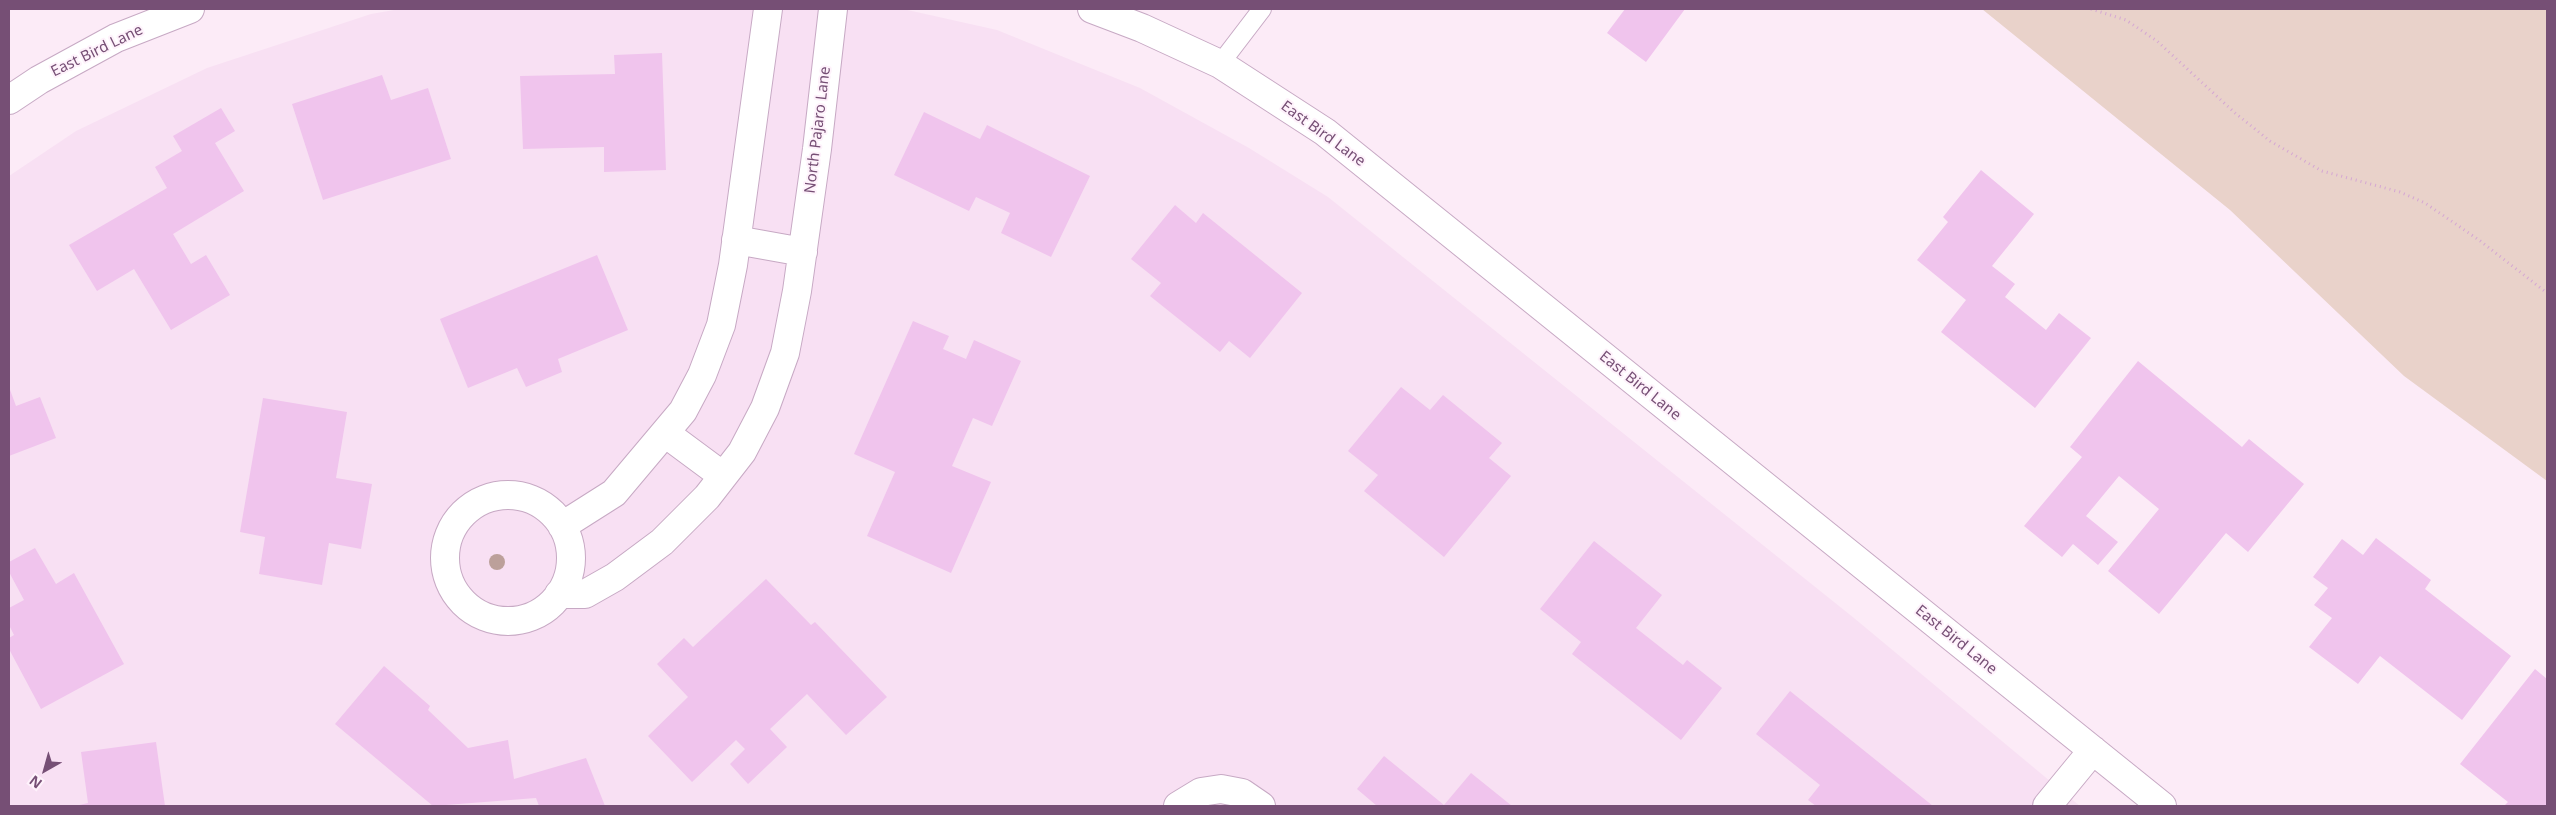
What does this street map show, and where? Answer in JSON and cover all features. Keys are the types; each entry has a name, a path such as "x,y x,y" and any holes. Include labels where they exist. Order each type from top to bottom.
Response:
{"street":[{"name":"East Bird Lane","path":"9,100 39,80 116,38 190,9"},
{"path":"562,526 614,493 683,411 699,382 718,334 736,240 768,9"},
{"name":"North Pajaro Lane","path":"559,594 585,594 623,572 662,542 706,497 742,452 765,408 785,353 803,252 833,9"},
{"name":"East Bird Lane","path":"1092,9 1142,28 1220,64 1325,132 2093,750 2148,802"},
{"path":"736,240 803,252"},
{"path":"665,433 723,476"},
{"path":"508,495 529,499 547,510 562,526 569,543 568,579 559,594 544,610 525,619 504,621 483,616 464,604 452,587 445,567 445,545 454,525 468,509 486,499 508,495"},
{"path":"2047,806 2093,750"},
{"path":"1178,806 1201,792 1221,789 1242,794 1261,806"}],"lane":[{"path":"1220,64 1262,9"}],"path":[{"path":"2091,9 2126,20 2149,35 2235,113 2270,141 2322,171 2400,192 2425,203 2479,240 2547,293"}],"shaded area":[{"path":"400,9 903,9 997,30 1140,88 1249,148 1328,197 1854,618 2080,806 9,806 9,176 76,131 207,68 371,14"},
{"path":"1982,9 2547,9 2547,481 2404,376 2230,210"}],"building":[{"path":"1625,9 1685,9 1646,62 1607,33"},
{"path":"662,53 666,170 604,172 604,147 523,149 520,76 615,74 614,55"},
{"path":"382,75 391,100 428,88 451,159 323,200 292,104"},
{"path":"221,108 235,131 215,143 244,191 173,234 191,264 206,255 230,295 171,330 134,269 97,291 69,245 167,188 155,167 182,151 173,136"},
{"path":"924,112 980,139 987,125 1090,176 1051,257 1001,233 1010,213 976,197 969,211 894,175"},
{"path":"1981,170 2034,214 1992,266 2015,284 2005,297 2046,330 2059,313 2091,338 2035,408 1941,332 1966,300 1917,260 1948,222 1943,217"},
{"path":"1175,205 1196,223 1203,213 1302,293 1250,358 1229,341 1220,352 1150,296 1161,283 1131,259"},
{"path":"597,255 628,330 558,359 562,372 526,387 517,368 468,388 440,319"},
{"path":"913,321 949,336 943,349 966,359 974,340 1021,361 992,426 973,418 952,466 991,482 951,573 867,536 895,472 854,454"},
{"path":"2138,361 2242,447 2249,439 2304,484 2248,552 2226,533 2159,614 2108,571 2159,509 2119,476 2086,516 2118,542 2098,565 2073,544 2062,557 2024,526 2082,457 2070,447"},
{"path":"9,387 16,406 40,397 56,438 9,456"},
{"path":"1401,387 1430,410 1443,395 1502,443 1489,458 1511,476 1444,557 1364,491 1378,475 1348,451"},
{"path":"263,398 347,412 336,478 372,484 361,549 329,543 322,585 259,574 265,537 240,532"},
{"path":"2376,538 2431,580 2425,589 2511,656 2462,720 2380,656 2358,684 2309,647 2332,618 2314,605 2328,588 2313,577 2342,539 2363,555"},
{"path":"1594,541 1662,595 1636,628 1683,665 1687,660 1722,688 1681,740 1572,654 1581,642 1540,609"},
{"path":"35,548 56,584 74,573 124,664 41,709 9,649 9,638 14,635 9,625 9,608 24,600 9,572 9,562"},
{"path":"766,579 811,625 815,622 887,697 846,735 807,694 770,729 787,747 748,784 730,764 745,749 736,740 692,782 648,736 688,697 657,664 684,638 693,647"},
{"path":"384,666 430,706 428,710 468,748 508,740 514,779 586,758 605,806 539,806 536,798 433,806 335,724"},
{"path":"2535,669 2547,679 2547,806 2504,806 2508,802 2460,764"},
{"path":"1790,691 1933,806 1816,806 1808,800 1820,785 1756,734"},
{"path":"156,742 165,806 75,806 88,803 81,752"},
{"path":"1384,756 1444,805 1471,773 1512,806 1377,806 1357,789"}]}
